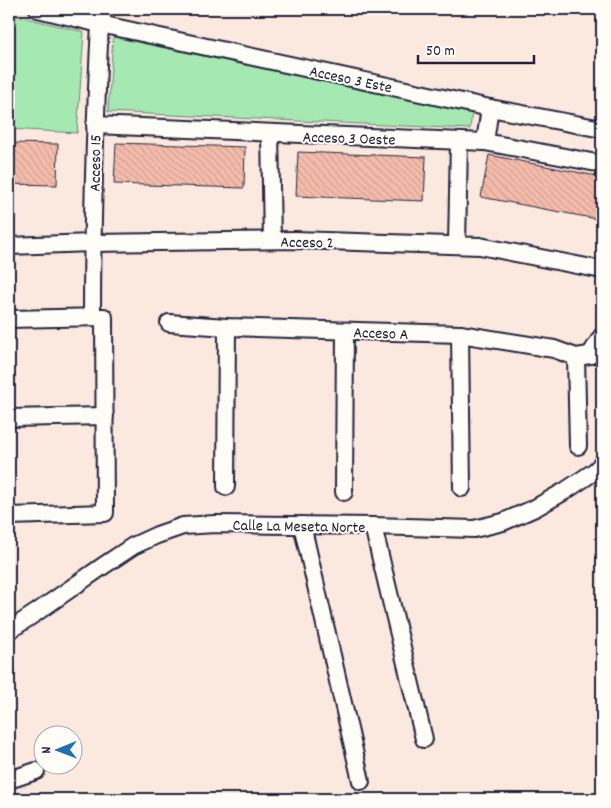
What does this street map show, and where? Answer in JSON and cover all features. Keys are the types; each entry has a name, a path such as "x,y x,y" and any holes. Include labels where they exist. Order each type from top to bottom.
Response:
{"street":[{"name":"Acceso 3 Este","path":"38,9 102,17 490,108 602,129"},
{"name":"Acceso 15","path":"92,318 95,125 102,17"},
{"path":"484,142 490,108"},
{"name":"Acceso 3 Oeste","path":"95,125 484,142 602,164"},
{"path":"270,133 272,240"},
{"path":"457,245 460,142"},
{"name":"Acceso 2","path":"9,246 272,240 457,245 480,246 602,270"},
{"path":"9,319 104,317 105,416 105,513 9,516"},
{"name":"Acceso A","path":"169,324 460,334 589,354"},
{"path":"226,487 227,327"},
{"path":"344,492 345,331"},
{"path":"460,334 462,488"},
{"path":"578,446 589,354 602,336"},
{"path":"9,418 105,416"},
{"name":"Calle La Meseta Norte","path":"9,629 133,546 183,526 215,524 474,529 495,524 535,508 565,491 595,471 602,464"},
{"path":"302,525 361,781"},
{"path":"373,526 424,739"},
{"path":"9,780 32,772"}],"green space":[{"path":"9,14 84,32 77,133 9,129"},
{"path":"113,37 472,113 470,129 108,112"}],"building":[{"path":"9,143 58,144 57,185 9,184"},
{"path":"116,143 245,147 244,188 114,184"},
{"path":"298,152 426,157 424,201 296,196"},
{"path":"489,155 602,177 602,220 481,197"}]}
